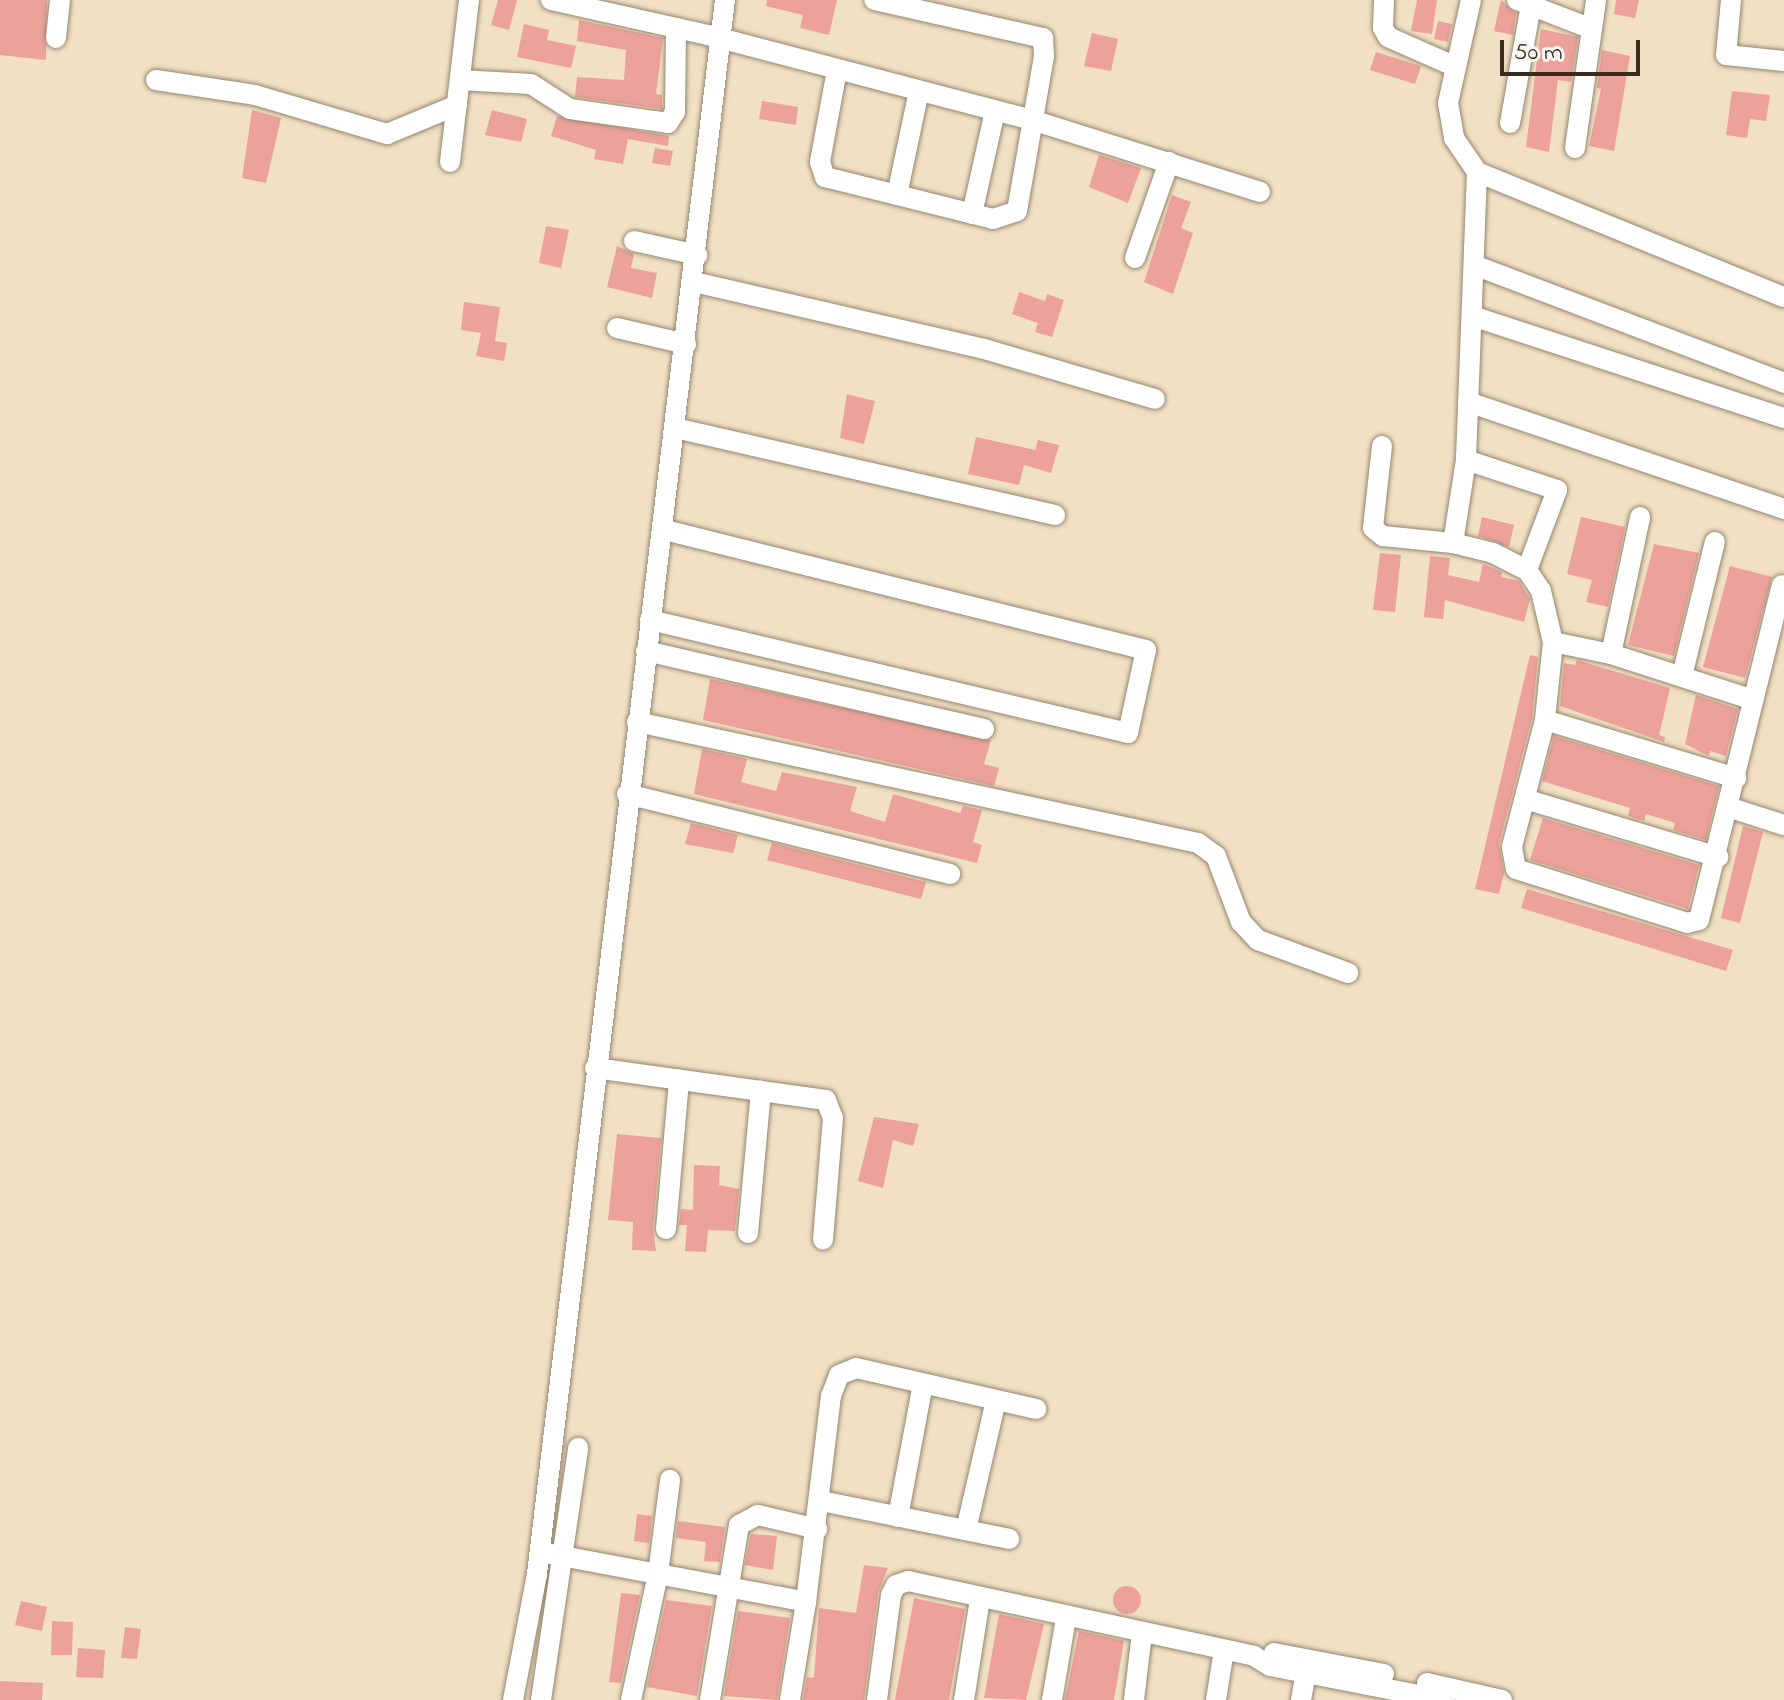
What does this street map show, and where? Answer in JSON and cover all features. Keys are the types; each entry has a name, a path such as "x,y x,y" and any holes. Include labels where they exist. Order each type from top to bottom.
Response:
{"street":[{"path":"56,38 60,0"},
{"path":"450,162 469,0"},
{"path":"551,0 698,33 1032,120 1260,192"},
{"path":"460,80 531,84 570,109 668,123 675,112 698,33 725,0"},
{"path":"837,70 820,162 825,177 993,219 1017,211 1044,56 1043,38 874,0"},
{"path":"1384,0 1383,28 1388,37 1456,67"},
{"path":"1453,543 1466,460 1477,172 1449,122 1456,67 1471,0"},
{"path":"1575,148 1596,0"},
{"path":"1731,0 1726,55 1784,61"},
{"path":"1510,123 1527,2 1592,29"},
{"path":"513,1700 540,1552 627,794 675,428 680,343 694,282 690,254 698,33"},
{"path":"156,80 255,95 387,134 457,105"},
{"path":"897,195 919,91"},
{"path":"972,214 995,111"},
{"path":"1135,258 1169,162"},
{"path":"1477,172 1784,297"},
{"path":"640,243 690,254"},
{"path":"1474,265 1784,383"},
{"path":"694,282 984,349 1155,399"},
{"path":"1472,316 1784,418"},
{"path":"627,331 680,343"},
{"path":"1468,402 1784,509"},
{"path":"675,428 1055,515"},
{"path":"1382,446 1372,521 1377,533 1453,543 1493,553 1527,570 1541,591 1553,642 1545,720 1511,856 1516,869 1530,877 1693,923 1702,916 1731,808 1753,700 1782,594"},
{"path":"1466,460 1557,490 1527,570"},
{"path":"1611,654 1640,517"},
{"path":"650,620 1128,733 1146,650 662,529"},
{"path":"1682,676 1715,542"},
{"path":"1553,642 1611,654 1753,700"},
{"path":"646,651 984,729"},
{"path":"1545,720 1736,778"},
{"path":"637,722 1198,843 1216,856 1241,922 1258,940 1348,973"},
{"path":"627,794 950,874"},
{"path":"1525,799 1718,857"},
{"path":"1731,808 1784,825"},
{"path":"595,1068 761,1091 830,1104 823,1240"},
{"path":"666,1229 679,1080"},
{"path":"748,1233 761,1091"},
{"path":"790,1700 821,1501 831,1396 839,1375 856,1368 1036,1409"},
{"path":"898,1517 923,1384"},
{"path":"966,1530 996,1400"},
{"path":"541,1700 578,1448"},
{"path":"631,1700 658,1574 670,1480"},
{"path":"821,1501 1009,1539"},
{"path":"710,1700 738,1531 746,1517 817,1529"},
{"path":"540,1552 806,1602"},
{"path":"877,1700 896,1585 915,1582 1066,1618 1254,1656 1390,1694 1445,1700"},
{"path":"964,1700 980,1599"},
{"path":"1052,1700 1066,1618"},
{"path":"1134,1700 1142,1633"},
{"path":"1216,1700 1224,1650"},
{"path":"1254,1656 1274,1653 1502,1700"},
{"path":"1301,1700 1306,1673"}],"building":[{"path":"0,0 47,0 46,60 0,55"},
{"path":"498,0 517,0 509,30 491,25"},
{"path":"767,0 837,0 829,35 800,28 803,15 766,6"},
{"path":"1417,0 1437,0 1432,34 1411,31"},
{"path":"1501,0 1516,14 1513,35 1494,31"},
{"path":"1616,0 1639,0 1635,18 1614,14"},
{"path":"579,20 663,38 656,94 662,95 662,109 575,97 577,77 624,80 626,50 577,41"},
{"path":"1438,21 1452,24 1448,42 1434,39"},
{"path":"524,24 549,30 547,40 576,46 571,68 517,57"},
{"path":"1541,29 1578,37 1571,82 1558,80 1549,152 1526,147"},
{"path":"1092,33 1118,39 1111,71 1084,66"},
{"path":"1602,50 1630,56 1614,151 1589,146 1601,89 1597,88"},
{"path":"1376,52 1421,66 1415,84 1370,70"},
{"path":"1732,91 1770,95 1766,121 1750,119 1747,138 1726,135"},
{"path":"762,101 798,107 796,125 759,119"},
{"path":"252,110 281,118 266,183 242,178"},
{"path":"492,110 527,119 521,142 485,135"},
{"path":"557,116 669,136 668,146 628,139 623,164 594,159 596,150 551,136"},
{"path":"655,148 673,151 670,166 652,163"},
{"path":"1099,155 1141,168 1128,203 1089,187"},
{"path":"1172,195 1191,202 1181,228 1193,233 1173,294 1144,282"},
{"path":"546,226 569,230 561,268 539,263"},
{"path":"617,246 634,254 631,268 657,273 652,298 607,287"},
{"path":"1019,292 1045,301 1047,294 1064,300 1052,337 1035,332 1038,323 1012,314"},
{"path":"464,302 500,307 495,341 507,343 504,361 476,356 481,333 461,330"},
{"path":"847,394 875,401 864,444 840,438"},
{"path":"976,437 1035,450 1038,440 1059,445 1051,473 1024,465 1019,485 968,474"},
{"path":"1482,517 1514,525 1509,547 1478,536"},
{"path":"1581,517 1625,527 1608,607 1586,602 1592,580 1567,574"},
{"path":"1654,544 1699,553 1674,656 1628,645"},
{"path":"1380,553 1401,555 1395,612 1373,610"},
{"path":"1430,556 1450,558 1448,575 1479,582 1483,564 1502,572 1501,577 1519,581 1530,599 1524,622 1445,600 1443,619 1424,617"},
{"path":"1730,566 1772,577 1745,678 1703,667"},
{"path":"1530,655 1538,657 1532,718 1499,844 1504,873 1499,894 1475,889"},
{"path":"1577,660 1670,688 1659,735 1665,737 1664,742 1560,706 1564,663 1575,665"},
{"path":"710,679 991,740 984,764 999,768 994,786 703,720"},
{"path":"1696,695 1738,709 1726,756 1710,751 1709,756 1685,744"},
{"path":"1554,736 1719,786 1706,840 1673,830 1675,823 1646,814 1644,821 1628,816 1630,808 1542,781"},
{"path":"702,749 747,759 741,782 776,791 782,772 857,787 850,811 885,822 893,794 960,813 963,806 982,810 973,842 982,845 977,863 694,794"},
{"path":"1543,818 1699,865 1688,909 1530,860"},
{"path":"691,823 738,835 733,853 685,844"},
{"path":"1743,826 1763,832 1740,923 1721,918"},
{"path":"772,843 926,882 921,899 767,860"},
{"path":"1527,889 1733,950 1726,971 1521,908"},
{"path":"874,1117 919,1124 913,1146 893,1140 883,1188 858,1181"},
{"path":"617,1134 661,1138 653,1228 656,1251 632,1250 633,1222 608,1220"},
{"path":"694,1165 720,1166 719,1185 739,1189 735,1231 708,1230 706,1252 685,1251 687,1225 679,1225 681,1209 693,1210"},
{"path":"637,1514 652,1516 649,1543 634,1541"},
{"path":"678,1521 725,1527 720,1562 704,1561 706,1542 676,1538"},
{"path":"751,1534 777,1536 773,1570 745,1565"},
{"path":"864,1565 888,1568 878,1593 864,1700 803,1700 807,1677 814,1678 819,1608 856,1613"},
{"path":"1127,1586 1137,1590 1141,1600 1137,1610 1127,1614 1117,1610 1113,1600 1117,1590"},
{"path":"621,1593 640,1595 621,1683 609,1682"},
{"path":"914,1598 965,1609 949,1700 895,1700"},
{"path":"666,1600 712,1606 697,1696 647,1687"},
{"path":"21,1601 47,1607 42,1631 15,1625"},
{"path":"738,1611 790,1618 777,1700 724,1696"},
{"path":"999,1614 1044,1624 1026,1700 984,1698"},
{"path":"52,1621 73,1622 72,1655 51,1655"},
{"path":"125,1627 141,1629 137,1659 121,1658"},
{"path":"1079,1631 1124,1641 1114,1700 1065,1700"},
{"path":"78,1648 105,1650 103,1678 76,1677"},
{"path":"0,1681 43,1683 42,1700 0,1700"}]}
